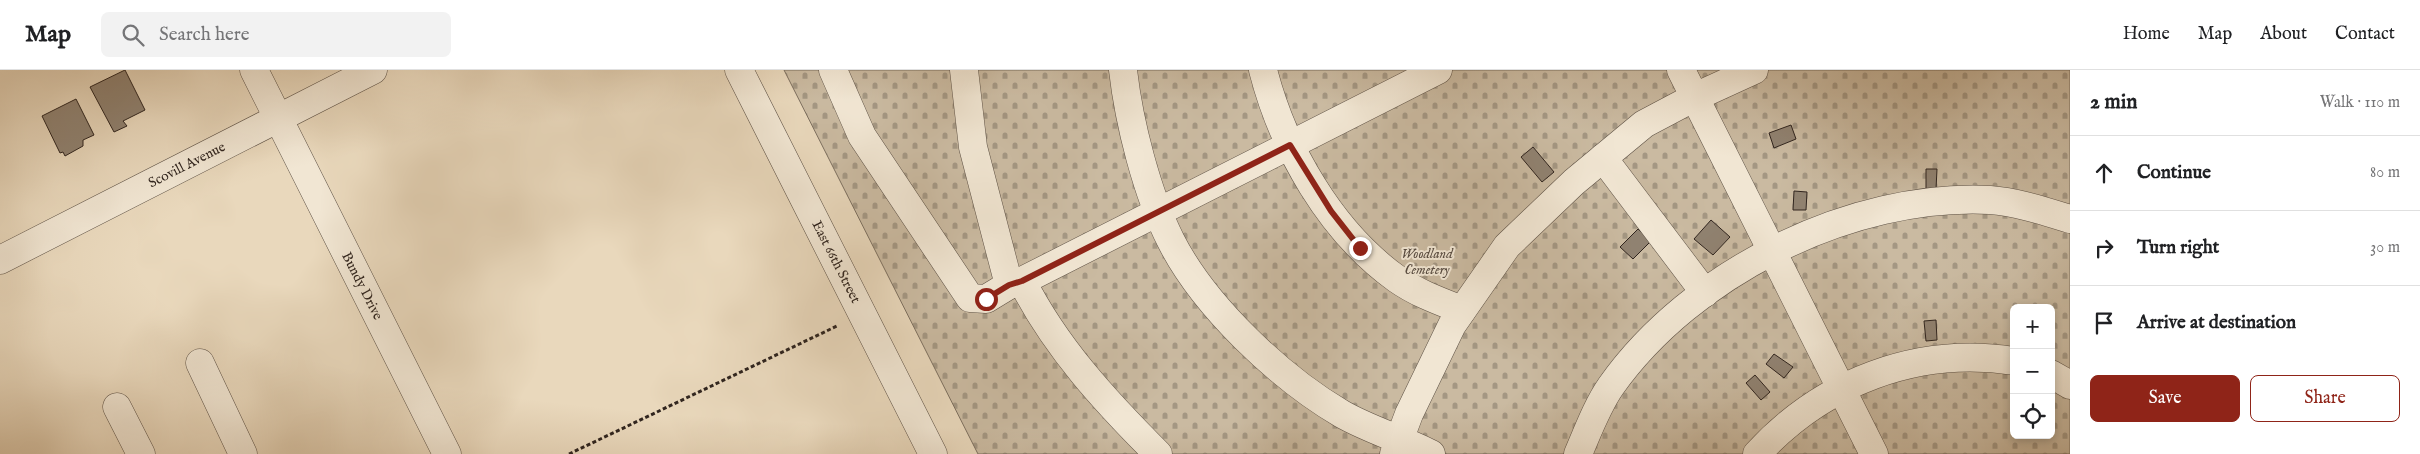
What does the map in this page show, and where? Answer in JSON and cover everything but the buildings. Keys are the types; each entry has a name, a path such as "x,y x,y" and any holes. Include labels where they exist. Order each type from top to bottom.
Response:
{"street":[{"name":"Bundy Drive","path":"254,70 447,454"},
{"name":"Scovill Avenue","path":"0,260 373,70"},
{"name":"East 66th Street","path":"739,70 933,454"},
{"path":"833,70 862,136 970,298 986,299 1438,70"},
{"path":"964,70 973,147 1015,283 1077,365 1119,415 1158,454"},
{"path":"1123,70 1147,179 1158,211 1179,255 1202,289 1253,346 1324,402 1374,430 1397,447 1431,454"},
{"path":"1263,70 1270,97 1290,145 1331,211 1360,248 1396,279 1423,295 1462,310"},
{"path":"1681,70 1874,454"},
{"path":"1397,447 1448,334 1462,310 1507,246 1539,213 1644,124 1695,96 1754,70"},
{"path":"1603,158 1705,293"},
{"path":"1578,454 1610,388 1633,357 1668,323 1705,293 1738,270 1774,252 1819,231 1865,214 1907,204 1990,200 2031,206 2070,219"},
{"path":"1757,454 1798,416 1842,388 1890,368 1919,361 1958,357 2010,361"},
{"path":"200,364 243,454"},
{"path":"2055,376 2070,385"},
{"path":"118,407 142,454"}],"path":[{"path":"569,454 840,324"}],"green space":[{"name":"Woodland Cemetery","path":"784,70 2070,70 2070,454 978,454"}],"route":[{"path":"986,299 1009,285 1022,281 1290,145 1306,174 1331,211 1360,248"}]}
